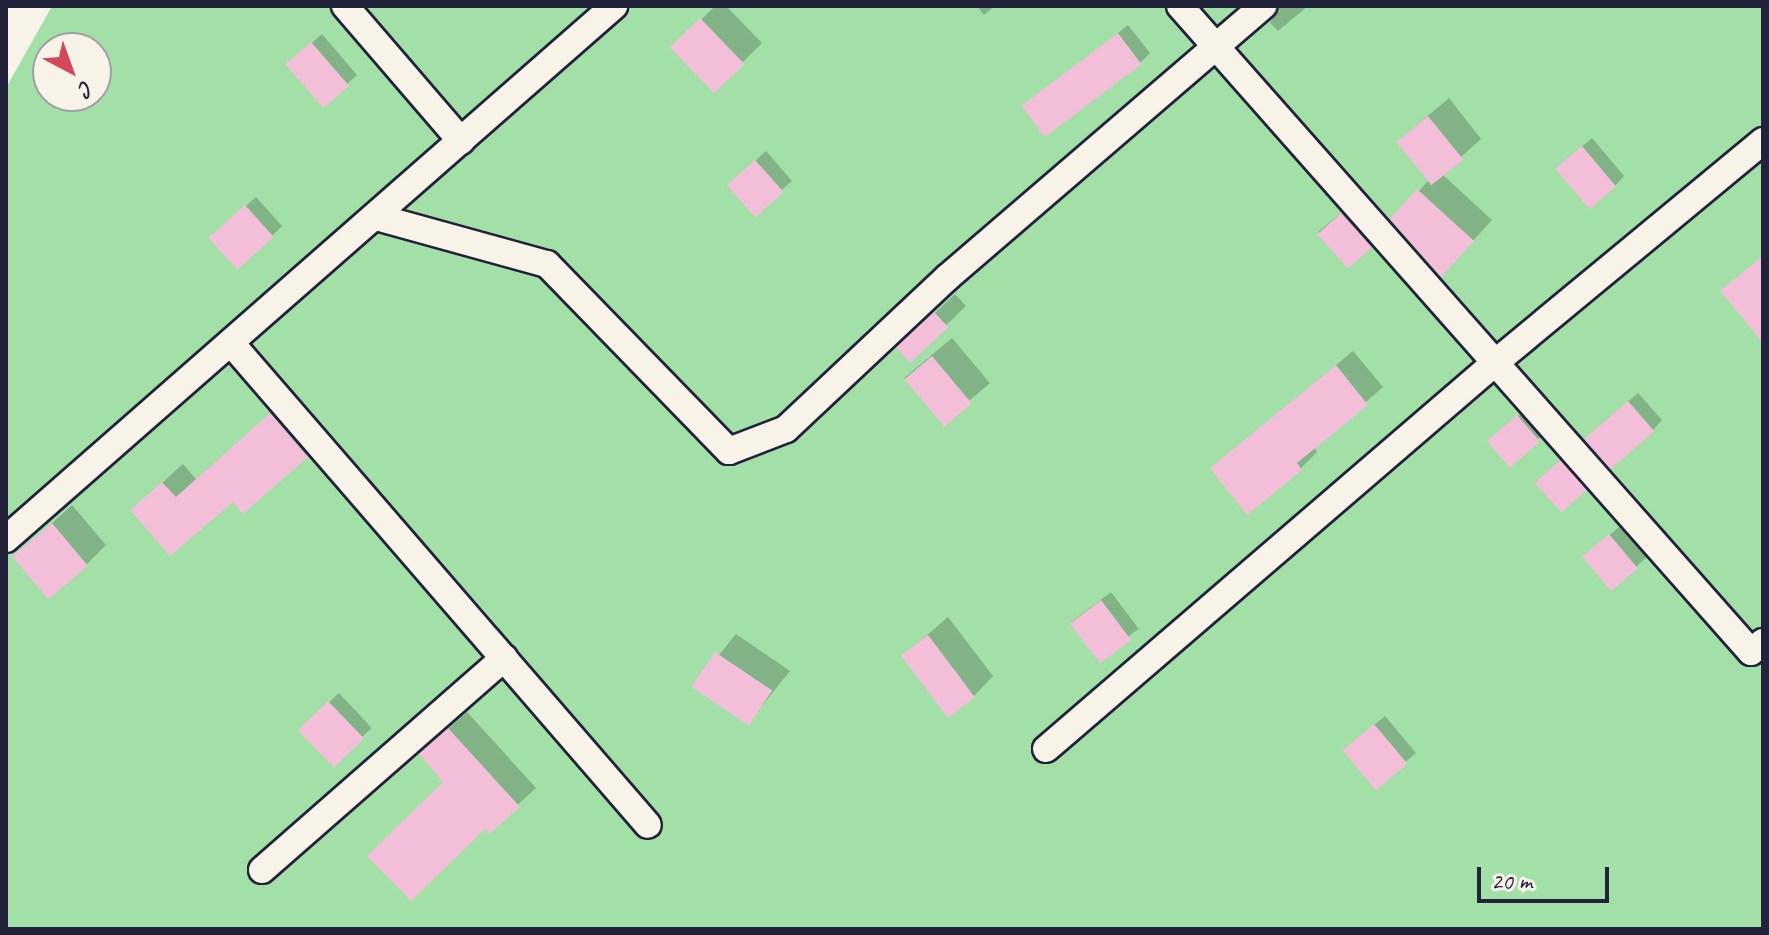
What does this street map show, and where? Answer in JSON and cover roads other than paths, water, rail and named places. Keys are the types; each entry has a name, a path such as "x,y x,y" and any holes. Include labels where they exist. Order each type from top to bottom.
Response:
{"lane":[{"path":"345,6 461,141"},
{"path":"6,539 614,6"},
{"path":"1180,6 1751,652 1763,642"},
{"path":"376,217 547,264 729,451 786,429 948,277 1263,6"},
{"path":"1046,749 1496,362 1763,141"},
{"path":"231,343 648,825"},
{"path":"262,870 504,658"}]}
